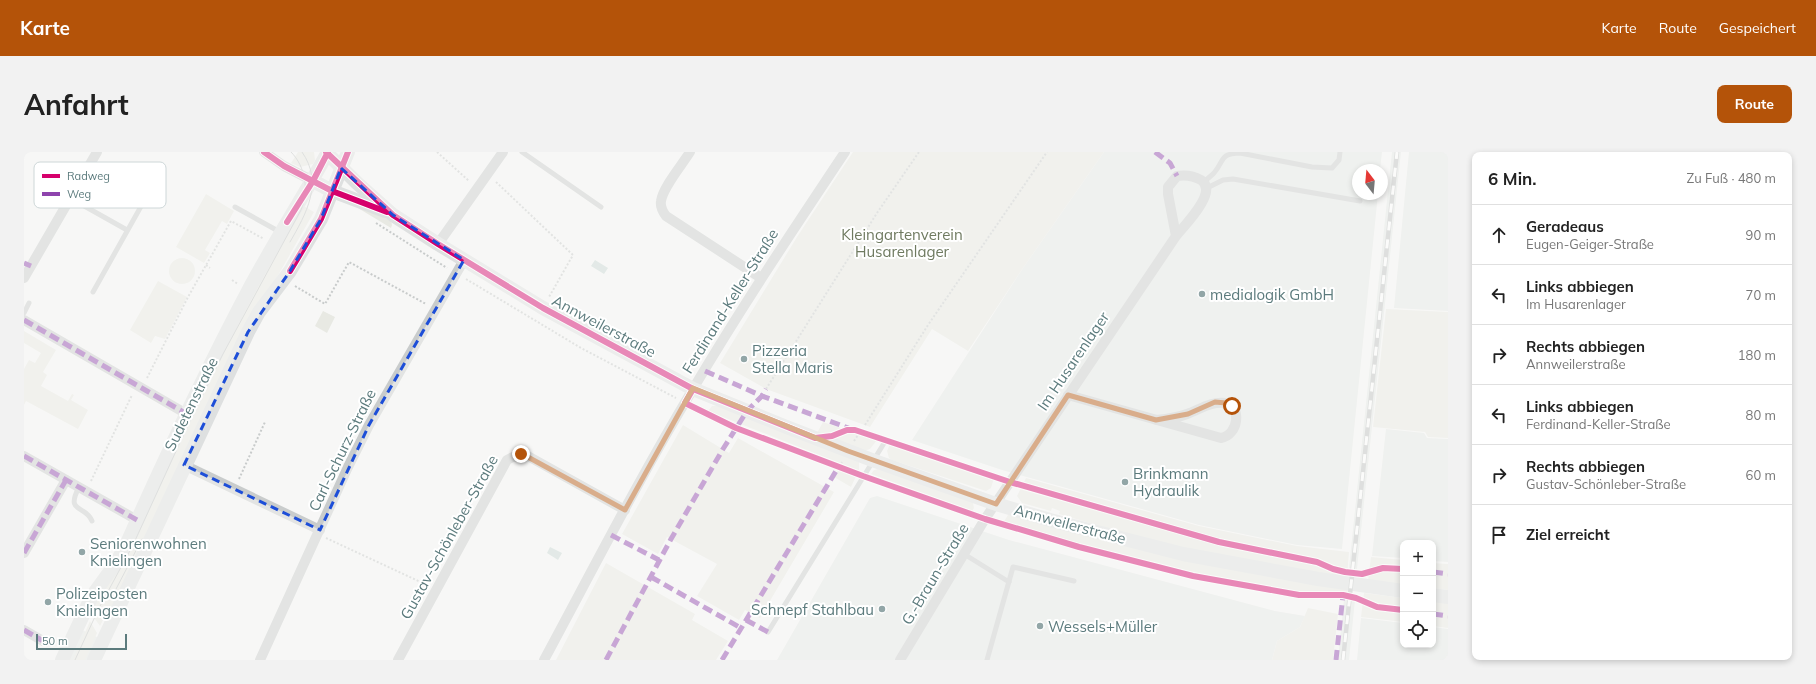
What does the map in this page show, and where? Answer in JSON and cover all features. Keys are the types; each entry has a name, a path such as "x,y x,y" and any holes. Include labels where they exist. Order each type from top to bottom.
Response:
{"street":[{"path":"91,162 97,152"},
{"path":"264,152 284,166 313,181"},
{"name":"Sudetenstraße","path":"62,660 92,596 116,563 186,413 247,292 281,232 313,181 327,152"},
{"name":"Annweilerstraße","path":"327,152 341,168 393,215 543,308 693,388 872,460 996,504 1050,520 1183,554 1318,580 1400,591"},
{"name":"Sudetenstraße","path":"94,660 184,465 248,332 259,312 290,272 321,219 348,152"},
{"path":"438,244 503,152"},
{"path":"690,152 664,193 661,201 663,212 666,216 761,278"},
{"name":"Ferdinand-Keller-Straße","path":"544,660 693,388 761,278 845,152"},
{"path":"1176,236 1168,187 1177,176 1183,175 1198,178 1206,185"},
{"name":"Annweilerstraße","path":"313,181 332,192 393,215"},
{"name":"Im Husarenlager","path":"996,504 1176,236 1203,202 1207,194 1206,185"},
{"path":"24,278 27,265 64,208"},
{"name":"Carl-Schurz-Straße","path":"260,660 348,467 369,425 464,260"},
{"path":"24,320 138,390 186,413"},
{"path":"1068,395 1156,420 1221,438 1228,436 1234,430 1236,414 1232,406 1228,403 1215,402 1188,414 1156,420"},
{"name":"Gustav-Schönleber-Straße","path":"398,660 508,460 517,455 526,456 625,510"},
{"path":"24,456 137,520"},
{"name":"Sudetenstraße","path":"184,465 319,532"},
{"path":"24,553 66,480"},
{"name":"G.-Braun-Straße","path":"900,660 996,504"},
{"path":"1436,595 1448,597"},
{"path":"24,630 43,641"}],"lane":[{"path":"522,152 601,207"},
{"path":"1206,185 1215,172 1222,155 1240,153 1312,167 1332,168 1340,160 1340,152"},
{"path":"1206,185 1234,179 1360,201"},
{"path":"236,207 281,232"},
{"path":"88,208 127,230"},
{"path":"93,292 140,208"},
{"path":"24,313 29,303"},
{"path":"768,632 872,460 886,440"},
{"path":"78,487 74,495 74,504 76,508 88,514 92,521"},
{"path":"964,554 1009,582"},
{"path":"987,660 1013,567 1074,581"}],"path":[{"path":"437,152 477,188"},
{"path":"766,389 877,213 919,152"},
{"path":"865,424 928,325 1047,152"},
{"path":"488,174 573,254 543,308"},
{"path":"89,485 138,390 231,221 266,240"},
{"path":"374,221 456,274 581,348 685,403"},
{"path":"290,284 325,304 349,262 435,310"},
{"path":"206,265 210,268"},
{"path":"232,280 239,285"},
{"path":"239,480 265,422"},
{"path":"319,532 436,589"}],"highlighted area":[{"path":"341,168 393,215 464,260 369,425 320,530 184,465 248,332 290,271 321,219"}],"shaded area":[{"path":"1104,152 1382,152 1381,164 1352,164 1352,200 1377,200 1342,549 1297,545 1199,525 1002,470 912,440 1023,268"},
{"path":"1392,152 1401,152 1357,569 1349,568"},
{"path":"1409,152 1448,152 1448,311 1394,308"},
{"path":"595,260 608,268 604,274 591,266"},
{"path":"1386,429 1424,433 1427,438 1448,439 1448,562 1436,561 1436,540 1400,540 1400,558 1372,556"},
{"path":"877,496 1009,540 1275,611 1305,616 1300,627 1277,641 1272,660 777,660 870,498"},
{"path":"550,547 562,553 558,560 547,553"},
{"path":"1344,599 1355,600 1349,660 1338,660"},
{"path":"1361,618 1400,623 1400,648 1436,648 1436,627 1448,629 1448,660 1357,660"},
{"path":"80,629 99,638 89,660 66,660"}],"green space":[{"path":"298,152 314,152 315,160 313,164 300,167 291,163"},
{"name":"Kleingartenverein Husarenlager","path":"853,152 1104,152 1023,268 968,351 932,329 870,427 766,389 720,363 797,237"},
{"path":"206,194 234,211 227,224 222,221 205,250 210,253 204,263 176,247"},
{"path":"353,203 391,220 391,228 353,205"},
{"path":"302,205 314,212 276,279 108,619 104,618 100,626 92,615 87,613 205,381"},
{"path":"182,258 191,262 195,271 191,280 182,284 173,280 169,271 173,262"},
{"path":"158,281 187,297 165,339 155,336 151,343 130,330"},
{"path":"1386,309 1448,312 1448,438 1428,437 1425,432 1373,427"},
{"path":"323,311 335,317 327,333 315,326"},
{"path":"24,331 56,350 43,372 47,375 41,386 68,401 72,394 74,395 71,400 88,410 78,429 26,401 24,405 24,369 29,360 35,363 41,353 24,343"},
{"path":"712,406 722,406 859,462 859,470 851,487 834,477 842,464 708,411"},
{"path":"823,422 877,440 870,449 864,451 817,433"},
{"path":"683,425 729,453 738,438 834,492 760,618 745,610 739,620 697,596 717,564 667,537 658,554 622,534"},
{"path":"890,444 994,478 991,488 986,491 892,460 889,458 887,451"},
{"path":"878,469 965,498 973,503 974,508 972,511 871,474 874,470"},
{"path":"1026,478 1199,526 1297,546 1349,552 1347,577 1230,559 1131,535 1059,514 1060,511 1052,508 1051,511 1022,503 1017,496"},
{"path":"1015,514 1348,590 1347,594 1306,591 1301,594 1194,574 1080,545 1003,523 1008,515"},
{"path":"1371,557 1400,560 1400,585 1368,581"},
{"path":"606,563 695,614 692,620 728,641 716,660 556,660"},
{"path":"1436,563 1448,564 1448,590 1436,588"},
{"path":"1364,593 1400,598 1400,622 1361,617"},
{"path":"1436,601 1448,603 1448,628 1436,626"},
{"path":"1308,608 1338,614 1333,660 1272,660 1277,641 1300,627"},
{"path":"90,621 97,633 85,660 73,660"}],"tram line":[{"path":"75,660 99,608 133,545 193,414 223,354 301,210 305,195 305,180 300,165 291,152"},
{"path":"290,242 307,209 312,187 312,175 302,152"},
{"path":"115,591 142,539"}],"railway":[{"path":"1343,660 1397,152"}],"marked path":[{"path":"1155,152 1170,163 1177,176"},
{"path":"24,263 31,266"},
{"path":"24,320 185,413"},
{"path":"705,371 762,396 851,429"},
{"path":"606,660 671,539 723,449 747,411 762,396 766,389"},
{"path":"24,456 137,520"},
{"path":"722,660 839,466"},
{"path":"24,553 66,480"},
{"path":"611,535 659,560"},
{"path":"1436,572 1448,574"},
{"path":"651,577 741,628"},
{"path":"1336,660 1343,595"},
{"path":"1436,614 1448,616"},
{"path":"746,620 768,632"},
{"path":"24,630 43,641"}],"cycle path":[{"path":"264,152 284,166 332,191 387,212"},
{"path":"326,152 393,215 543,308 693,389 815,438 832,436 847,430 855,430 1010,482 1219,542 1317,562 1333,569 1345,572 1362,574 1383,568 1400,569"},
{"path":"287,222 313,181 328,152"},
{"path":"290,271 321,219 348,152"},
{"path":"693,389 685,403 736,428 863,476 985,519 1079,547 1193,576 1299,595 1343,595 1356,598 1377,607 1400,610"}],"place":[{"name":"medialogik GmbH","path":"1202,294"},
{"name":"Pizzeria Stella Maris","path":"744,359"},
{"name":"Brinkmann Hydraulik","path":"1125,482"},
{"name":"Seniorenwohnen Knielingen","path":"82,552"},
{"name":"Polizeiposten Knielingen","path":"48,602"},
{"name":"Schnepf Stahlbau","path":"882,609"},
{"name":"Wessels+Müller","path":"1040,626"}],"route":[{"path":"521,454 625,510 693,388 848,451 996,504 1068,395 1156,420 1188,414 1215,402 1226,403 1232,406"}]}
